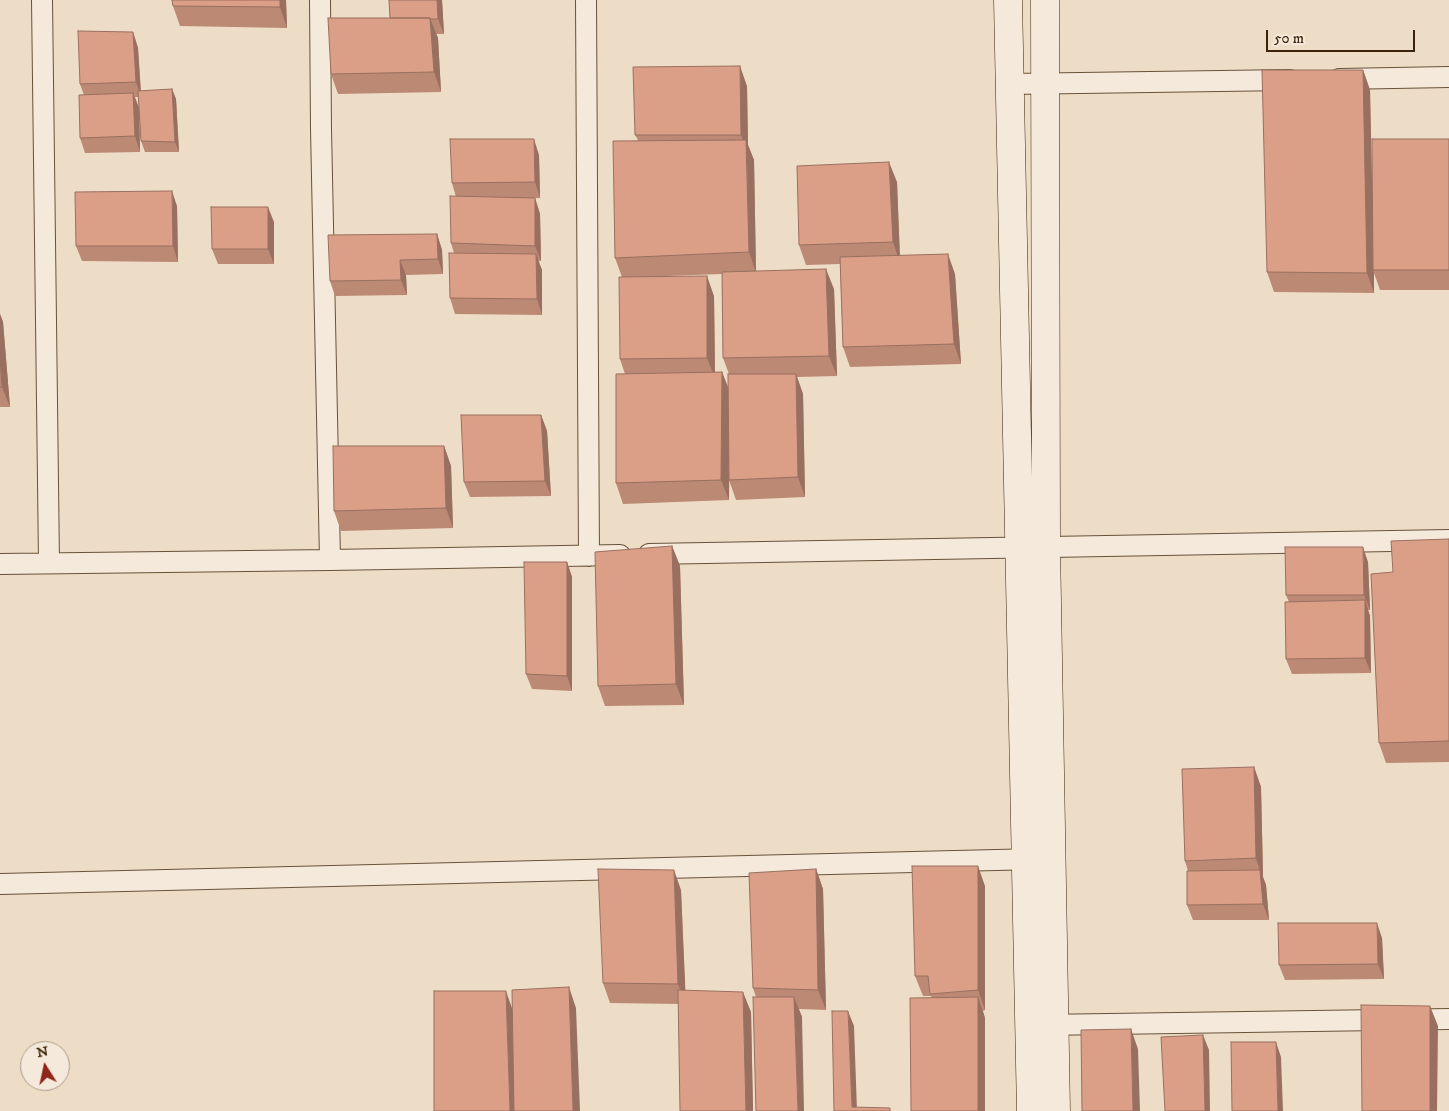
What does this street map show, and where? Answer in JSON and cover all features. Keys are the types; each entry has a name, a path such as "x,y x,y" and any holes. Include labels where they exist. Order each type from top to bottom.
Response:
{"main road":[{"path":"1008,0 1019,547 1039,859"},
{"path":"1045,0 1046,546 1039,859 1042,1025 1056,1111"},
{"path":"1011,168 1045,168"},
{"path":"1031,1111 1042,1025"}],"street":[{"path":"42,0 49,562"},
{"path":"320,0 330,560"},
{"path":"586,0 589,556"},
{"path":"1010,84 1449,77"},
{"path":"0,564 589,556 1449,540"},
{"path":"0,884 1039,859"},
{"path":"1042,1025 1449,1019"}],"building":[{"path":"172,0 280,0 280,7 173,6"},
{"path":"389,0 437,0 438,19 390,18"},
{"path":"328,18 430,18 434,72 331,74"},
{"path":"78,31 133,32 136,82 80,84"},
{"path":"740,66 741,135 635,135 633,67"},
{"path":"1262,70 1363,70 1367,273 1267,272"},
{"path":"172,89 175,142 141,141 138,91"},
{"path":"133,93 135,136 80,138 79,95"},
{"path":"450,139 534,139 535,182 452,183"},
{"path":"1372,139 1449,139 1449,270 1373,270"},
{"path":"746,140 749,252 615,258 613,141"},
{"path":"889,162 893,242 799,245 797,166"},
{"path":"172,191 173,246 76,246 75,192"},
{"path":"450,196 535,198 535,246 451,243"},
{"path":"211,207 268,207 268,249 212,249"},
{"path":"437,234 438,259 400,260 401,280 330,281 328,235"},
{"path":"449,253 536,254 537,299 450,298"},
{"path":"948,254 954,344 843,347 840,257"},
{"path":"826,269 829,356 723,358 722,272"},
{"path":"707,276 707,358 620,359 619,277"},
{"path":"0,357 2,387 0,387"},
{"path":"722,372 721,480 616,483 616,374"},
{"path":"728,374 796,374 798,477 729,480"},
{"path":"461,415 541,415 545,481 464,482"},
{"path":"333,446 444,446 446,508 334,511"},
{"path":"1449,539 1449,741 1379,743 1371,574 1393,572 1391,541"},
{"path":"672,546 676,684 598,686 595,552"},
{"path":"1285,547 1363,547 1364,595 1286,595"},
{"path":"524,562 567,562 567,676 526,674"},
{"path":"1365,600 1365,658 1286,659 1285,602"},
{"path":"1254,767 1256,858 1185,861 1182,769"},
{"path":"912,866 978,866 978,990 930,994 928,976 915,976"},
{"path":"598,869 674,870 678,984 603,983"},
{"path":"816,869 818,990 753,988 749,873"},
{"path":"1260,870 1263,904 1187,905 1187,871"},
{"path":"1278,923 1377,923 1378,964 1279,965"},
{"path":"569,987 573,1111 514,1111 512,990"},
{"path":"678,990 743,992 746,1111 680,1111"},
{"path":"434,991 506,991 510,1111 434,1111"},
{"path":"753,997 794,997 798,1111 756,1111"},
{"path":"978,997 978,1111 911,1111 910,998"},
{"path":"1361,1005 1430,1006 1430,1111 1362,1111"},
{"path":"832,1011 848,1011 852,1107 890,1108 890,1111 834,1111"},
{"path":"1131,1029 1133,1111 1082,1111 1081,1030"},
{"path":"1203,1035 1205,1111 1165,1111 1161,1037"},
{"path":"1231,1042 1276,1042 1278,1111 1232,1111"}]}
